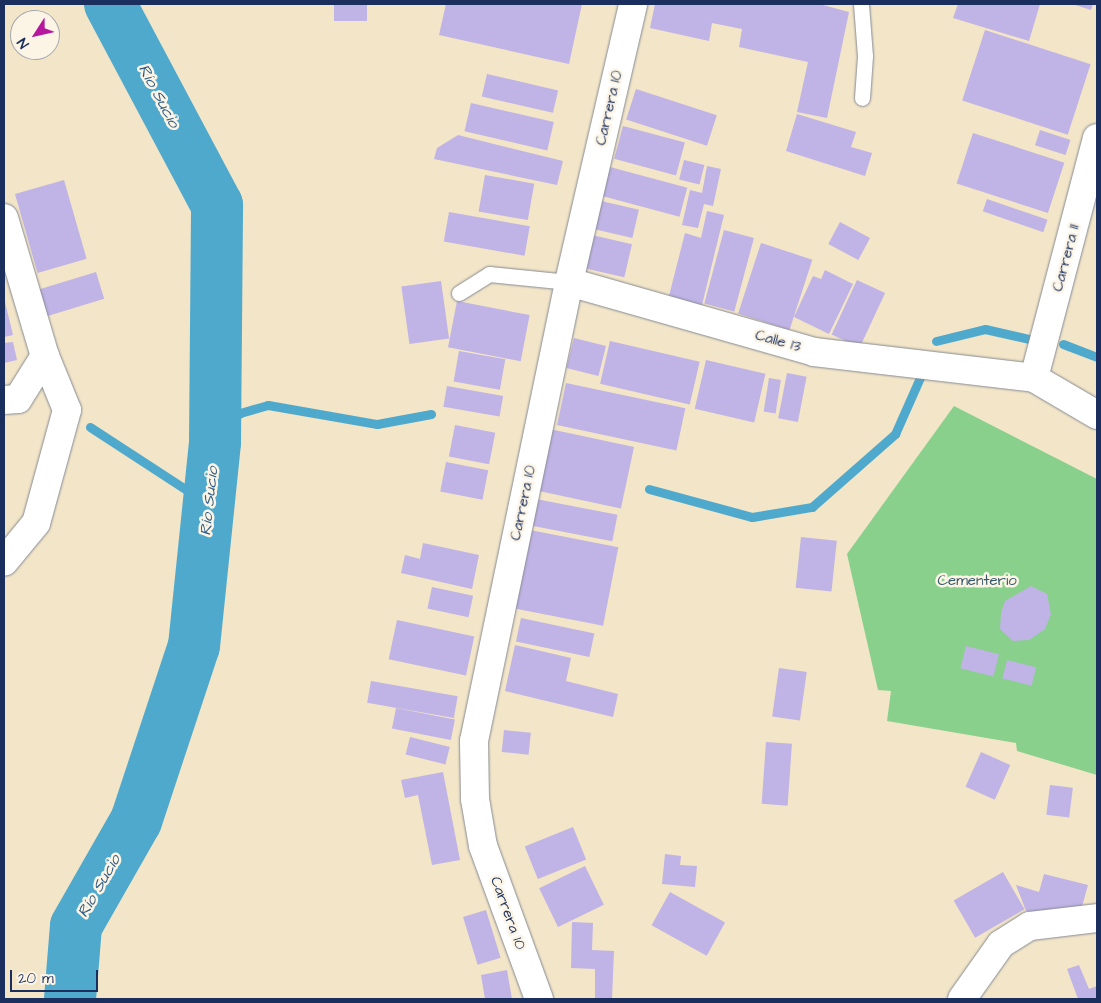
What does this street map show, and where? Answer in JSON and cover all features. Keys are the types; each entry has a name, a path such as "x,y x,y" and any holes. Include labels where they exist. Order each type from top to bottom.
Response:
{"street":[{"name":"Carrera 10","path":"539,999 483,846 475,799 474,741 569,282 632,4"},
{"name":"Carrera 11","path":"1034,378 1097,138"},
{"path":"4,218 45,356 67,410 36,523 4,562"},
{"name":"Calle 13","path":"569,282 814,352 1034,378 1097,416"},
{"path":"4,400 18,399 45,356"},
{"path":"962,999 1000,944 1030,926 1097,918"}],"lane":[{"path":"861,4 865,56 862,98"},
{"name":"Calle 13","path":"459,293 489,274 569,282"}],"green space":[{"name":"Cementerio","path":"954,406 1097,479 1097,775 1017,751 1016,743 887,721 891,691 878,690 847,554"}],"building":[{"path":"334,4 367,4 367,21 334,21"},
{"path":"446,4 582,4 569,64 439,35"},
{"path":"655,4 819,4 849,12 827,118 797,112 808,62 739,47 742,29 712,23 709,41 650,28"},
{"path":"958,4 1040,4 1029,41 953,18"},
{"path":"1072,4 1093,4 1091,10"},
{"path":"985,30 1091,64 1068,135 962,100"},
{"path":"487,74 558,90 553,113 482,96"},
{"path":"636,89 717,115 707,146 626,119"},
{"path":"471,103 554,122 547,150 464,131"},
{"path":"797,114 856,132 851,147 872,153 865,176 786,151"},
{"path":"623,126 685,143 676,175 614,159"},
{"path":"1040,130 1070,140 1065,155 1035,145"},
{"path":"973,133 1064,163 1048,213 957,183"},
{"path":"458,135 563,161 557,185 434,159 437,148"},
{"path":"684,160 704,165 700,184 679,179"},
{"path":"707,166 721,169 713,206 704,204 698,228 682,225 690,190 702,193"},
{"path":"610,167 687,188 680,217 602,196"},
{"path":"485,175 534,184 528,220 479,211"},
{"path":"64,180 87,259 38,273 15,194"},
{"path":"987,199 1048,220 1043,232 983,211"},
{"path":"597,200 639,210 632,238 590,228"},
{"path":"707,211 724,215 702,305 669,296 685,233 701,238"},
{"path":"449,212 530,226 525,256 444,242"},
{"path":"840,222 870,238 858,260 828,244"},
{"path":"724,230 754,238 734,311 704,303"},
{"path":"592,235 632,244 624,277 584,268"},
{"path":"761,243 812,260 789,330 738,313"},
{"path":"825,270 853,284 829,334 794,317 813,276 821,279"},
{"path":"96,272 104,299 42,318 34,291"},
{"path":"857,280 885,293 860,347 832,334"},
{"path":"441,281 449,338 409,344 401,287"},
{"path":"4,298 13,335 4,337"},
{"path":"457,301 530,315 521,361 448,347"},
{"path":"574,338 606,346 599,376 567,368"},
{"path":"610,341 700,362 690,405 600,384"},
{"path":"13,342 17,360 4,363 4,343"},
{"path":"459,351 505,359 500,390 454,382"},
{"path":"706,360 765,374 754,422 695,409"},
{"path":"787,373 807,377 798,422 778,418"},
{"path":"769,378 781,380 776,413 764,412"},
{"path":"566,383 685,408 676,450 557,425"},
{"path":"447,386 503,396 499,417 443,407"},
{"path":"455,425 495,433 489,464 449,456"},
{"path":"545,428 634,447 621,509 532,490"},
{"path":"446,462 488,470 482,500 440,491"},
{"path":"536,499 617,515 612,541 531,526"},
{"path":"530,530 618,547 603,626 515,609"},
{"path":"801,537 837,541 831,591 796,588"},
{"path":"423,543 479,555 472,589 401,573 405,555 420,559"},
{"path":"1031,586 1047,594 1051,614 1045,629 1029,640 1013,641 1000,629 1001,613 1005,601"},
{"path":"432,587 473,596 469,617 427,609"},
{"path":"521,618 594,634 589,657 516,641"},
{"path":"397,620 474,636 466,676 389,659"},
{"path":"515,645 571,658 566,681 618,694 613,717 505,691"},
{"path":"966,646 999,654 993,677 960,668"},
{"path":"1007,660 1036,667 1032,686 1002,678"},
{"path":"779,668 807,672 800,720 772,717"},
{"path":"371,681 458,696 454,718 367,703"},
{"path":"396,708 455,719 451,740 392,729"},
{"path":"504,730 531,733 529,755 502,752"},
{"path":"410,737 450,747 445,764 406,754"},
{"path":"766,742 792,744 788,806 762,804"},
{"path":"981,752 1010,765 995,800 966,787"},
{"path":"443,772 460,860 432,865 418,795 405,798 401,780"},
{"path":"1050,785 1073,788 1069,818 1046,815"},
{"path":"573,827 586,859 538,879 525,846"},
{"path":"665,854 681,856 680,865 697,866 695,887 662,884"},
{"path":"585,866 604,905 558,927 539,888"},
{"path":"1003,872 1024,909 975,938 954,900"},
{"path":"1044,874 1088,885 1080,914 1026,911 1016,885 1039,892"},
{"path":"670,892 725,923 707,956 652,925"},
{"path":"486,910 501,958 478,965 463,917"},
{"path":"572,922 593,923 592,950 614,951 612,999 595,999 595,969 571,968"},
{"path":"1079,965 1089,989 1097,986 1097,999 1078,999 1067,969"},
{"path":"507,970 512,999 485,999 481,975"}],"waterway":[{"name":"Río Sucio","path":"70,999 76,926 136,821 194,646 215,442 217,205 110,4"},
{"path":"936,341 985,329 1033,340"},
{"path":"1063,344 1097,357"},
{"path":"649,489 752,517 812,507 895,434 922,373"},
{"path":"215,430 240,413 268,405 377,424 431,414"},
{"path":"90,427 208,504"}]}
